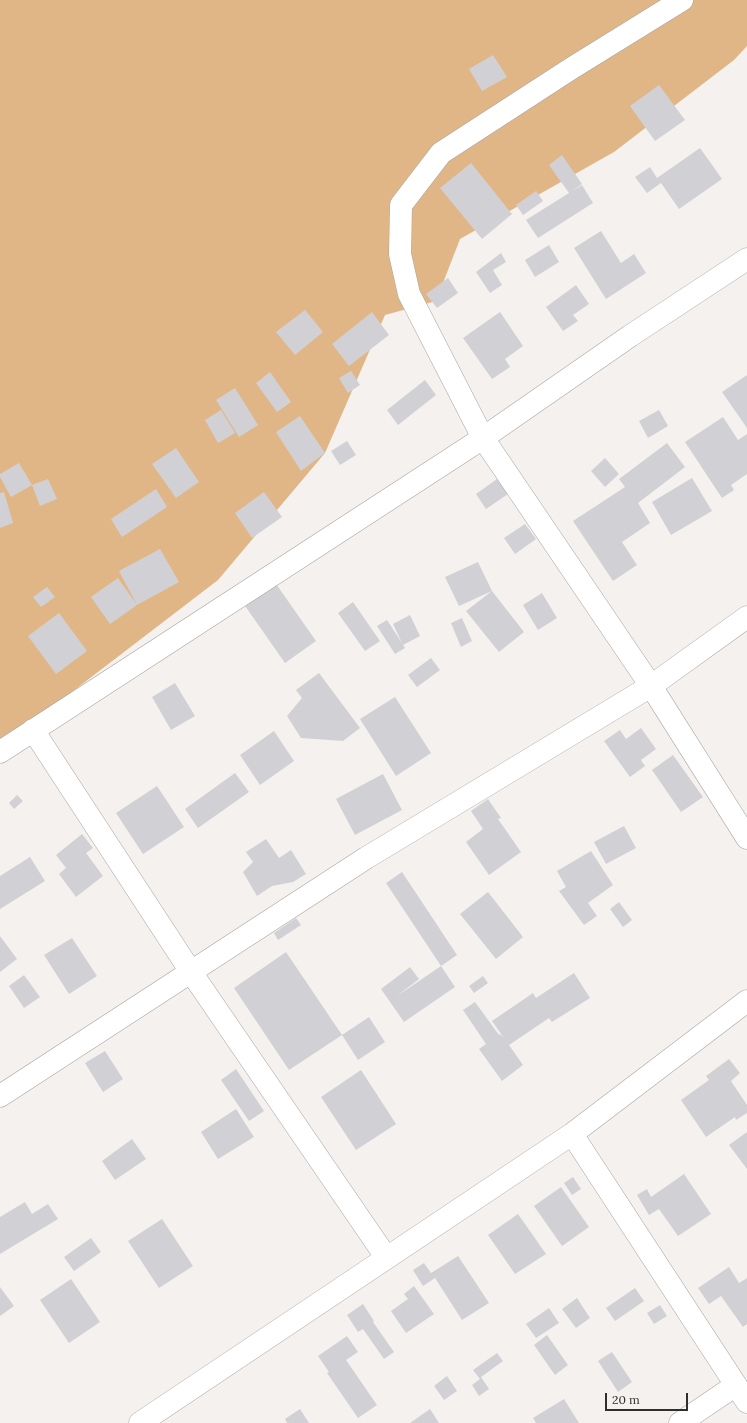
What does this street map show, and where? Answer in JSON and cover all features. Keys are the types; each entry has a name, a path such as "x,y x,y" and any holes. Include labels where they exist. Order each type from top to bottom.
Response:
{"street":[{"path":"682,0 572,68 442,152 401,205 400,254 409,294 483,438 651,686 747,838"},
{"path":"0,752 483,438 630,336 747,259"},
{"path":"0,1096 366,858 651,686 747,617"},
{"path":"34,730 192,972 386,1257"},
{"path":"140,1423 572,1134 747,1001"},
{"path":"572,1134 741,1394 680,1423"}],"shaded area":[{"path":"0,0 747,0 747,46 734,60 614,152 460,239 436,301 385,315 325,453 218,580 0,747"}],"building":[{"path":"493,55 507,77 482,91 469,69"},
{"path":"659,85 685,120 655,141 630,106"},
{"path":"700,148 722,179 679,209 661,183 647,193 635,177 650,167 657,178"},
{"path":"562,155 582,184 572,191 582,185 593,203 538,238 526,220 569,193 549,165"},
{"path":"471,163 512,214 482,239 440,188"},
{"path":"536,191 543,201 523,215 516,205"},
{"path":"601,231 621,263 634,254 646,273 606,299 574,248"},
{"path":"549,245 559,262 535,277 525,260"},
{"path":"501,253 506,262 493,270 502,285 490,293 476,272"},
{"path":"448,278 458,293 437,308 426,294"},
{"path":"576,285 589,304 573,315 578,321 563,331 546,307"},
{"path":"305,310 323,332 295,355 276,332"},
{"path":"372,312 389,335 349,366 332,344"},
{"path":"500,312 523,346 505,359 510,367 492,379 463,338"},
{"path":"351,371 360,385 348,393 339,378"},
{"path":"270,372 291,402 277,412 256,383"},
{"path":"747,375 747,428 722,392"},
{"path":"425,380 436,395 398,425 387,410"},
{"path":"235,388 258,425 239,437 216,400"},
{"path":"221,410 235,433 218,443 205,420"},
{"path":"659,410 668,426 648,438 639,421"},
{"path":"300,416 325,453 301,471 276,432"},
{"path":"723,417 738,440 747,434 747,474 731,485 734,490 722,498 685,442"},
{"path":"347,441 356,455 340,465 331,451"},
{"path":"667,443 685,467 638,503 650,523 622,542 637,565 613,581 573,521 625,487 619,479"},
{"path":"176,448 199,482 176,498 152,464"},
{"path":"605,458 619,474 605,487 591,471"},
{"path":"19,463 32,485 11,497 0,477 0,474"},
{"path":"692,478 712,511 671,535 652,502"},
{"path":"48,479 57,499 40,506 32,485"},
{"path":"497,479 508,494 486,509 476,494"},
{"path":"156,489 167,507 122,537 111,519"},
{"path":"4,492 13,523 0,528 0,493"},
{"path":"264,492 282,517 252,538 235,513"},
{"path":"525,524 536,539 515,554 504,538"},
{"path":"160,549 179,582 137,605 119,571"},
{"path":"478,562 492,591 459,606 445,577"},
{"path":"118,578 137,605 110,624 91,597"},
{"path":"274,581 316,641 285,663 243,603"},
{"path":"47,587 55,597 41,607 33,597"},
{"path":"492,591 524,632 499,652 466,611"},
{"path":"542,593 557,618 538,630 523,605"},
{"path":"353,602 380,641 365,651 338,613"},
{"path":"59,613 87,651 56,674 28,636"},
{"path":"410,615 420,636 403,645 405,648 395,654 377,626 387,620 402,643 393,624"},
{"path":"462,618 472,641 461,647 451,623"},
{"path":"431,658 440,670 417,687 408,675"},
{"path":"319,673 360,728 343,741 301,738 287,716 302,698 296,690"},
{"path":"175,683 195,716 171,730 152,697"},
{"path":"395,697 431,753 396,776 360,719"},
{"path":"641,728 656,749 641,760 645,766 630,777 604,741 620,730 626,739"},
{"path":"274,731 294,761 260,785 240,755"},
{"path":"673,755 703,797 681,812 652,770"},
{"path":"235,773 249,792 198,828 185,809"},
{"path":"383,774 402,810 355,835 336,799"},
{"path":"157,786 184,827 143,854 116,813"},
{"path":"17,795 23,801 14,809 9,803"},
{"path":"488,799 501,818 498,819 521,852 489,875 466,842 483,829 471,811"},
{"path":"624,826 636,848 606,864 594,842"},
{"path":"82,834 93,848 86,853 103,876 76,897 59,874 66,868 56,855"},
{"path":"266,839 279,858 291,850 306,874 293,882 272,886 257,896 243,872 253,862 246,852"},
{"path":"591,851 613,885 588,903 597,916 584,925 559,891 566,887 557,871"},
{"path":"30,857 45,881 0,909 0,876"},
{"path":"402,872 457,955 441,966 386,883"},
{"path":"488,892 523,937 496,959 460,914"},
{"path":"619,902 632,920 623,927 610,909"},
{"path":"296,918 301,925 278,940 274,933"},
{"path":"0,936 17,959 0,972"},
{"path":"72,938 97,976 69,994 44,955"},
{"path":"286,952 342,1035 289,1070 234,988"},
{"path":"441,966 455,987 404,1022 381,989 410,967 419,979 397,996"},
{"path":"574,973 590,998 552,1022 549,1018 509,1045 523,1065 502,1081 479,1049 486,1044 463,1010 475,1002 499,1035 500,1034 504,1038 492,1021 533,993 536,998"},
{"path":"24,975 40,997 24,1008 9,986"},
{"path":"483,976 488,983 474,993 469,986"},
{"path":"369,1017 385,1042 358,1060 342,1035"},
{"path":"105,1051 123,1079 103,1092 85,1063"},
{"path":"729,1059 740,1073 731,1081 747,1105 747,1113 736,1120 735,1117 706,1137 681,1100 709,1080 706,1076"},
{"path":"236,1069 264,1111 249,1121 221,1080"},
{"path":"361,1070 396,1124 356,1150 321,1097"},
{"path":"236,1109 254,1137 218,1159 201,1132"},
{"path":"747,1132 747,1169 729,1145"},
{"path":"132,1139 146,1159 115,1180 102,1161"},
{"path":"684,1174 711,1214 678,1236 659,1209 649,1215 637,1195 647,1189 651,1197"},
{"path":"573,1177 581,1189 572,1195 564,1183"},
{"path":"561,1187 589,1227 562,1246 534,1206"},
{"path":"25,1202 32,1214 48,1204 58,1219 0,1254 0,1217"},
{"path":"518,1214 546,1254 515,1274 488,1235"},
{"path":"162,1219 193,1266 159,1288 128,1241"},
{"path":"91,1238 101,1252 74,1271 64,1257"},
{"path":"458,1256 489,1303 462,1320 435,1278 423,1286 413,1270 424,1263 431,1273"},
{"path":"729,1267 739,1283 747,1278 747,1324 743,1327 721,1296 709,1304 698,1288"},
{"path":"71,1279 100,1322 69,1343 40,1300"},
{"path":"414,1286 434,1314 406,1333 391,1311 408,1299 404,1294"},
{"path":"0,1287 14,1306 0,1316"},
{"path":"635,1288 644,1301 615,1321 606,1308"},
{"path":"577,1298 590,1318 576,1328 562,1309"},
{"path":"363,1304 374,1321 373,1322 394,1352 384,1359 363,1329 358,1332 347,1315"},
{"path":"660,1305 667,1316 654,1324 647,1313"},
{"path":"549,1308 559,1323 536,1338 526,1324"},
{"path":"547,1335 568,1365 555,1375 534,1345"},
{"path":"347,1336 358,1352 346,1360 377,1405 358,1418 327,1373 329,1372 318,1356"},
{"path":"612,1352 632,1382 618,1392 598,1361"},
{"path":"497,1353 503,1361 481,1377 489,1389 479,1396 472,1385 480,1379 473,1370"},
{"path":"447,1376 457,1391 444,1400 434,1386"},
{"path":"564,1399 579,1423 536,1423 533,1418"},
{"path":"300,1409 309,1423 287,1423 285,1419"},
{"path":"430,1409 439,1423 410,1423"}]}
